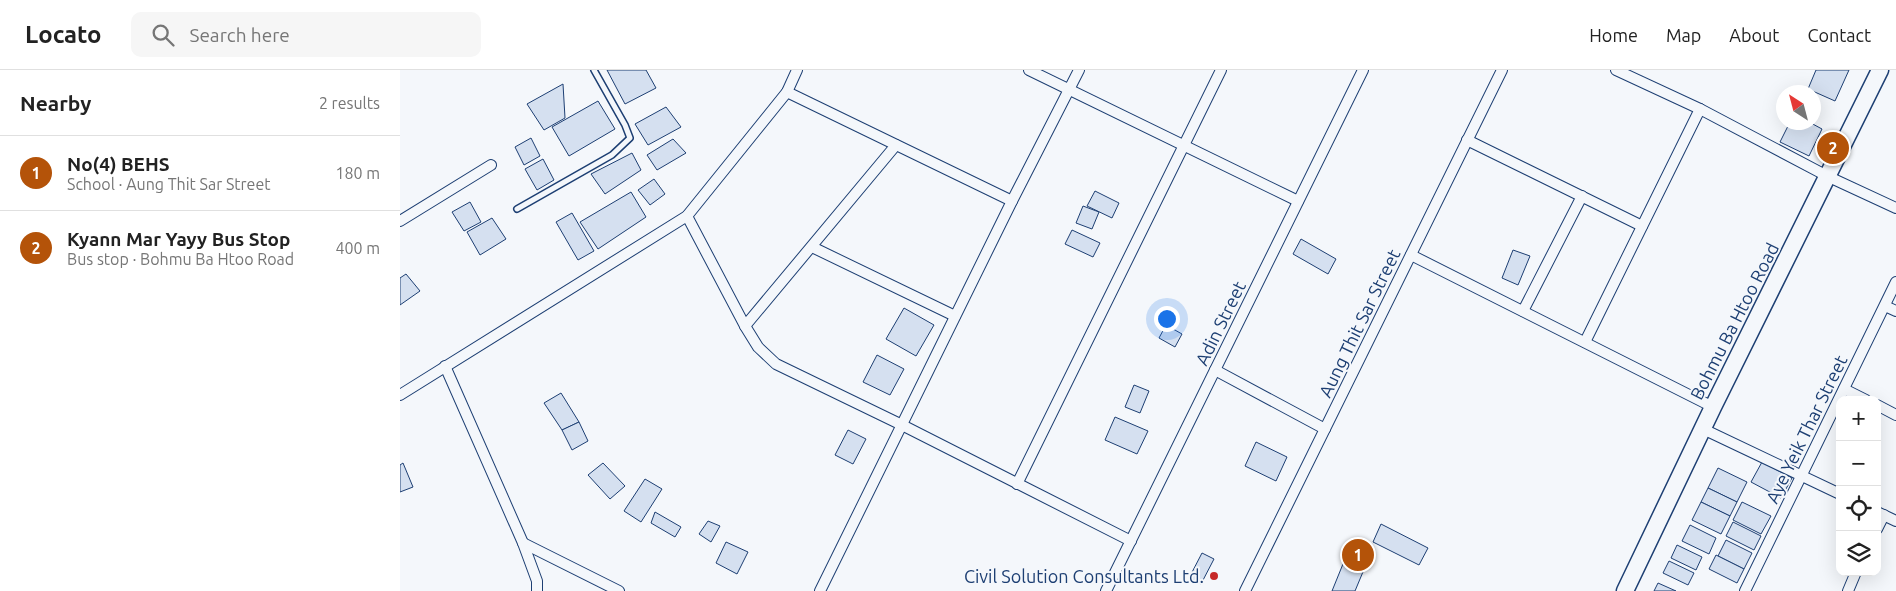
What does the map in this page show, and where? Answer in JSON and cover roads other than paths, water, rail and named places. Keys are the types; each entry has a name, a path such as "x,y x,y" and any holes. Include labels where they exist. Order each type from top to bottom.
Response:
{"main road":[{"name":"Bohmu Ba Htoo Road","path":"1625,591 1713,407 1880,70"}],"street":[{"path":"400,395 687,216 787,92 797,70"},
{"path":"1030,70 1298,201"},
{"path":"820,591 1012,201 1079,70"},
{"path":"1017,484 1221,70"},
{"name":"Adin Street","path":"1106,591 1363,70"},
{"name":"Aung Thit Sar Street","path":"1245,591 1502,70"},
{"path":"1616,70 1700,109 1828,177 1896,208"},
{"path":"787,92 1012,201"},
{"path":"1584,342 1700,109"},
{"path":"1467,140 1642,226"},
{"path":"745,326 896,145"},
{"path":"400,221 491,165"},
{"path":"1523,311 1582,196"},
{"path":"687,216 745,326 758,347 776,364 902,425 1131,541"},
{"path":"812,246 955,316"},
{"path":"1411,255 1713,407"},
{"name":"Aye Yeik Thar Street","path":"1745,591 1896,282"},
{"path":"1885,306 1896,311"},
{"path":"445,366 523,543 537,581 537,591"},
{"path":"1215,370 1325,429"},
{"path":"1844,389 1858,396"},
{"path":"1881,408 1896,415"},
{"path":"1703,429 1836,492"},
{"path":"1881,514 1896,521"},
{"path":"523,543 619,591"},
{"path":"1848,591 1854,576"}],"lane":[{"path":"517,209 612,155 630,138 626,125 594,70"}],"place":[{"name":"Kyann Mar Yayy Bus Stop","path":"1833,148"},
{"name":"No(4) BEHS","path":"1358,555"},
{"name":"Civil Solution Consultants Ltd.","path":"1214,576"}]}
